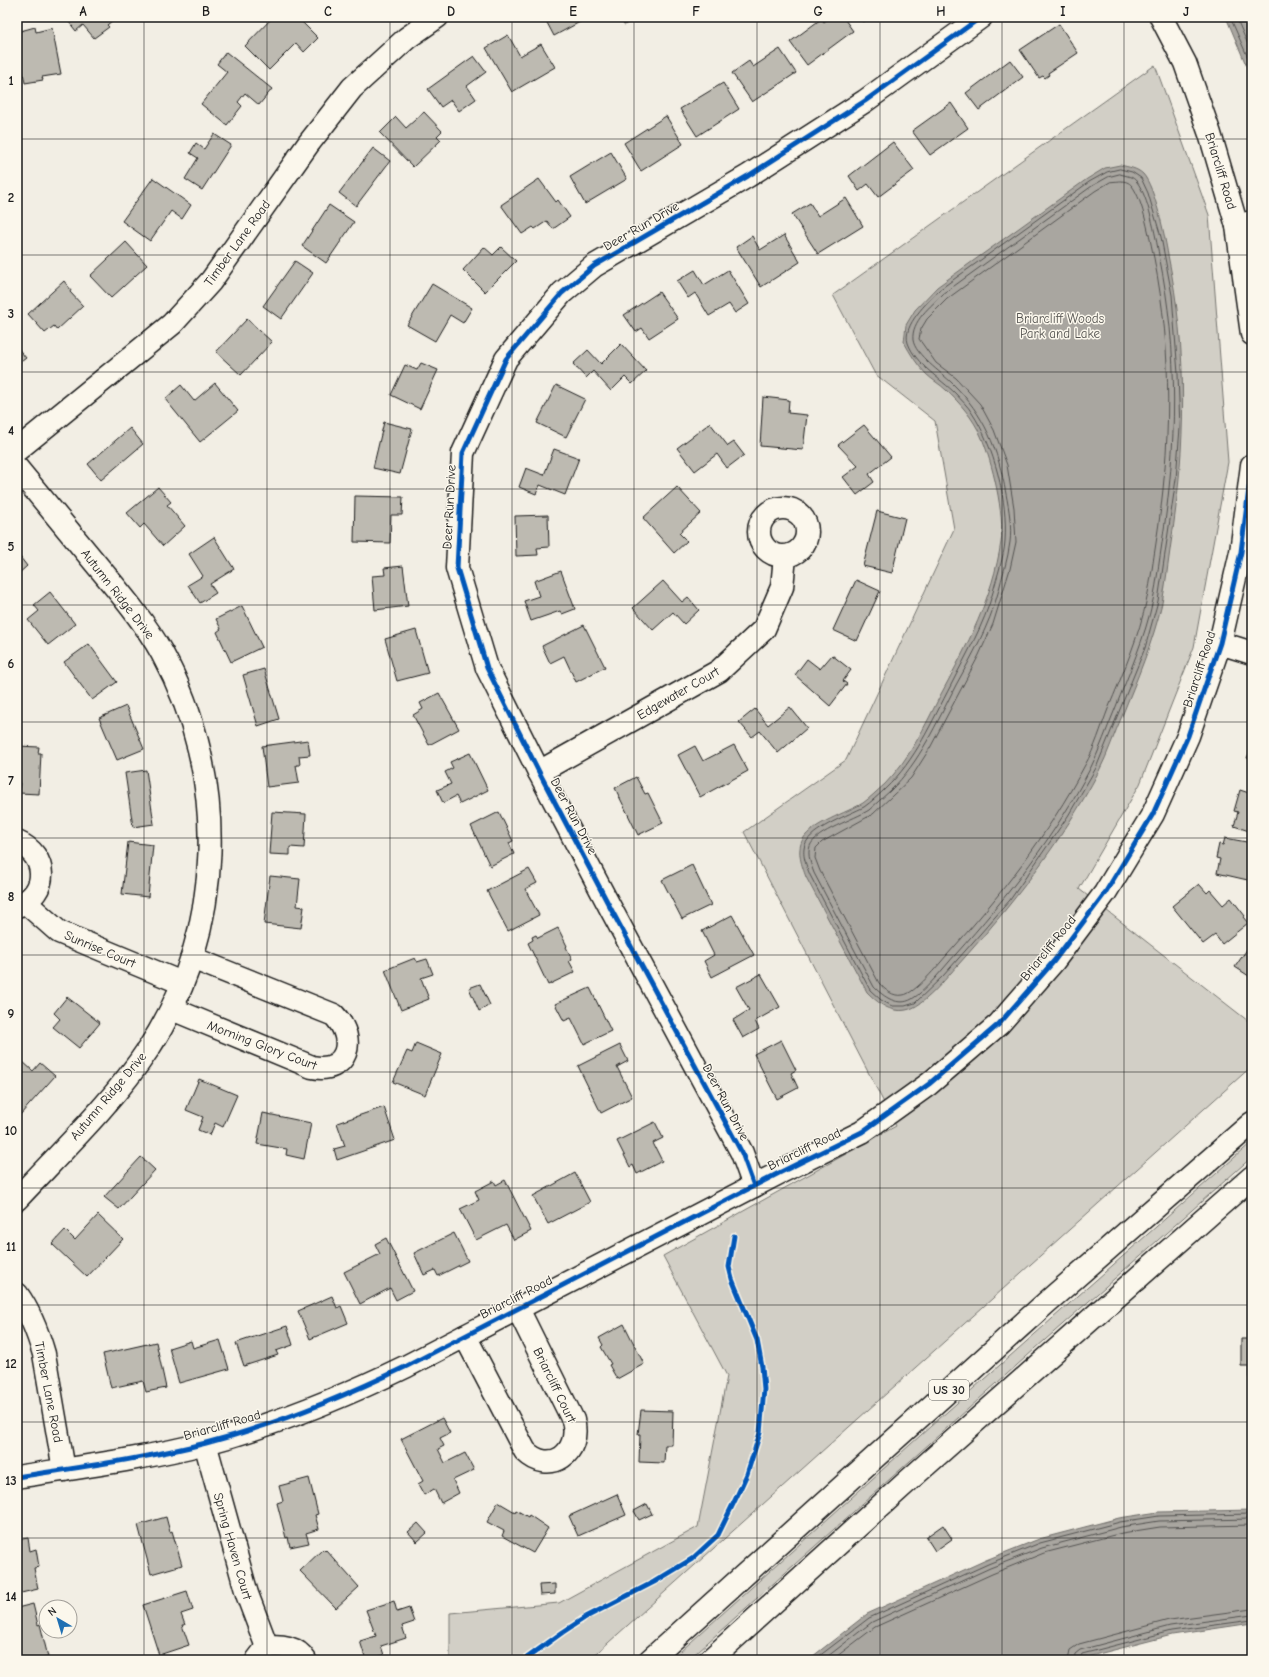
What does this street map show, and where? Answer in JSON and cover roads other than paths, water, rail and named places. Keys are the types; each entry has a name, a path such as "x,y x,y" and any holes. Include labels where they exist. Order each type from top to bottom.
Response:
{"street":[{"name":"Timber Lane Road","path":"17,450 172,324 211,281 309,143 352,88 407,38 437,17"},
{"name":"Deer Run Drive","path":"754,1186 742,1153 538,772 487,668 457,568 462,453 506,359 562,293 594,266 748,176 859,105 981,17"},
{"name":"Briarcliff Road","path":"1162,17 1185,63 1210,134 1245,224 1252,334"},
{"name":"Briarcliff Road","path":"17,1477 141,1457 205,1443 274,1422 354,1391 407,1366 754,1186 862,1132 929,1084 999,1024 1054,961 1105,893 1153,814 1188,736 1220,643 1241,552 1252,465"},
{"name":"Autumn Ridge Drive","path":"17,468 144,624 168,666 188,711 205,775 211,837 209,874 205,902 192,958 172,1009 149,1048 117,1090 17,1199"},
{"name":"Edgewater Court","path":"538,772 719,671 764,628 782,587 785,557"},
{"path":"1220,643 1252,653"},
{"name":"Sunrise Court","path":"17,842 27,846 36,856 41,868 40,881 35,894 21,904 59,932 182,983"},
{"name":"Morning Glory Court","path":"172,1009 312,1067 321,1068 330,1066 345,1054 348,1044 347,1033 343,1024 334,1015 192,958"},
{"name":"US 30","path":"650,1660 1046,1303 1252,1123"},
{"path":"710,1660 909,1480 1252,1177"},
{"name":"Timber Lane Road","path":"17,1294 31,1320 44,1354 64,1470"},
{"name":"Briarcliff Court","path":"465,1336 525,1450 538,1459 558,1460 570,1450 574,1444 576,1435 574,1420 518,1309"},
{"name":"Spring Haven Court","path":"205,1443 262,1654 278,1646 293,1649 305,1660"}],"water":[{"path":"1226,17 1252,17 1252,79"},
{"path":"1120,165 1141,172 1152,190 1165,237 1179,327 1183,399 1180,471 1166,580 1158,618 1144,660 1108,751 1069,823 1052,848 978,943 927,998 913,1008 900,1011 890,1009 875,1000 867,992 806,877 800,858 800,848 803,839 814,828 856,807 868,799 894,774 909,753 923,730 978,621 992,582 1002,531 997,488 981,436 970,417 961,406 944,388 926,374 914,359 904,342 906,325 915,310 937,287 1087,179 1105,168"},
{"path":"1252,1510 1252,1623 1172,1635 1075,1660 808,1660 867,1614 986,1560 1039,1539 1119,1518 1158,1512"}],"park label":[{"name":"Briarcliff Woods Park and Lake","path":"1060,326"}]}
